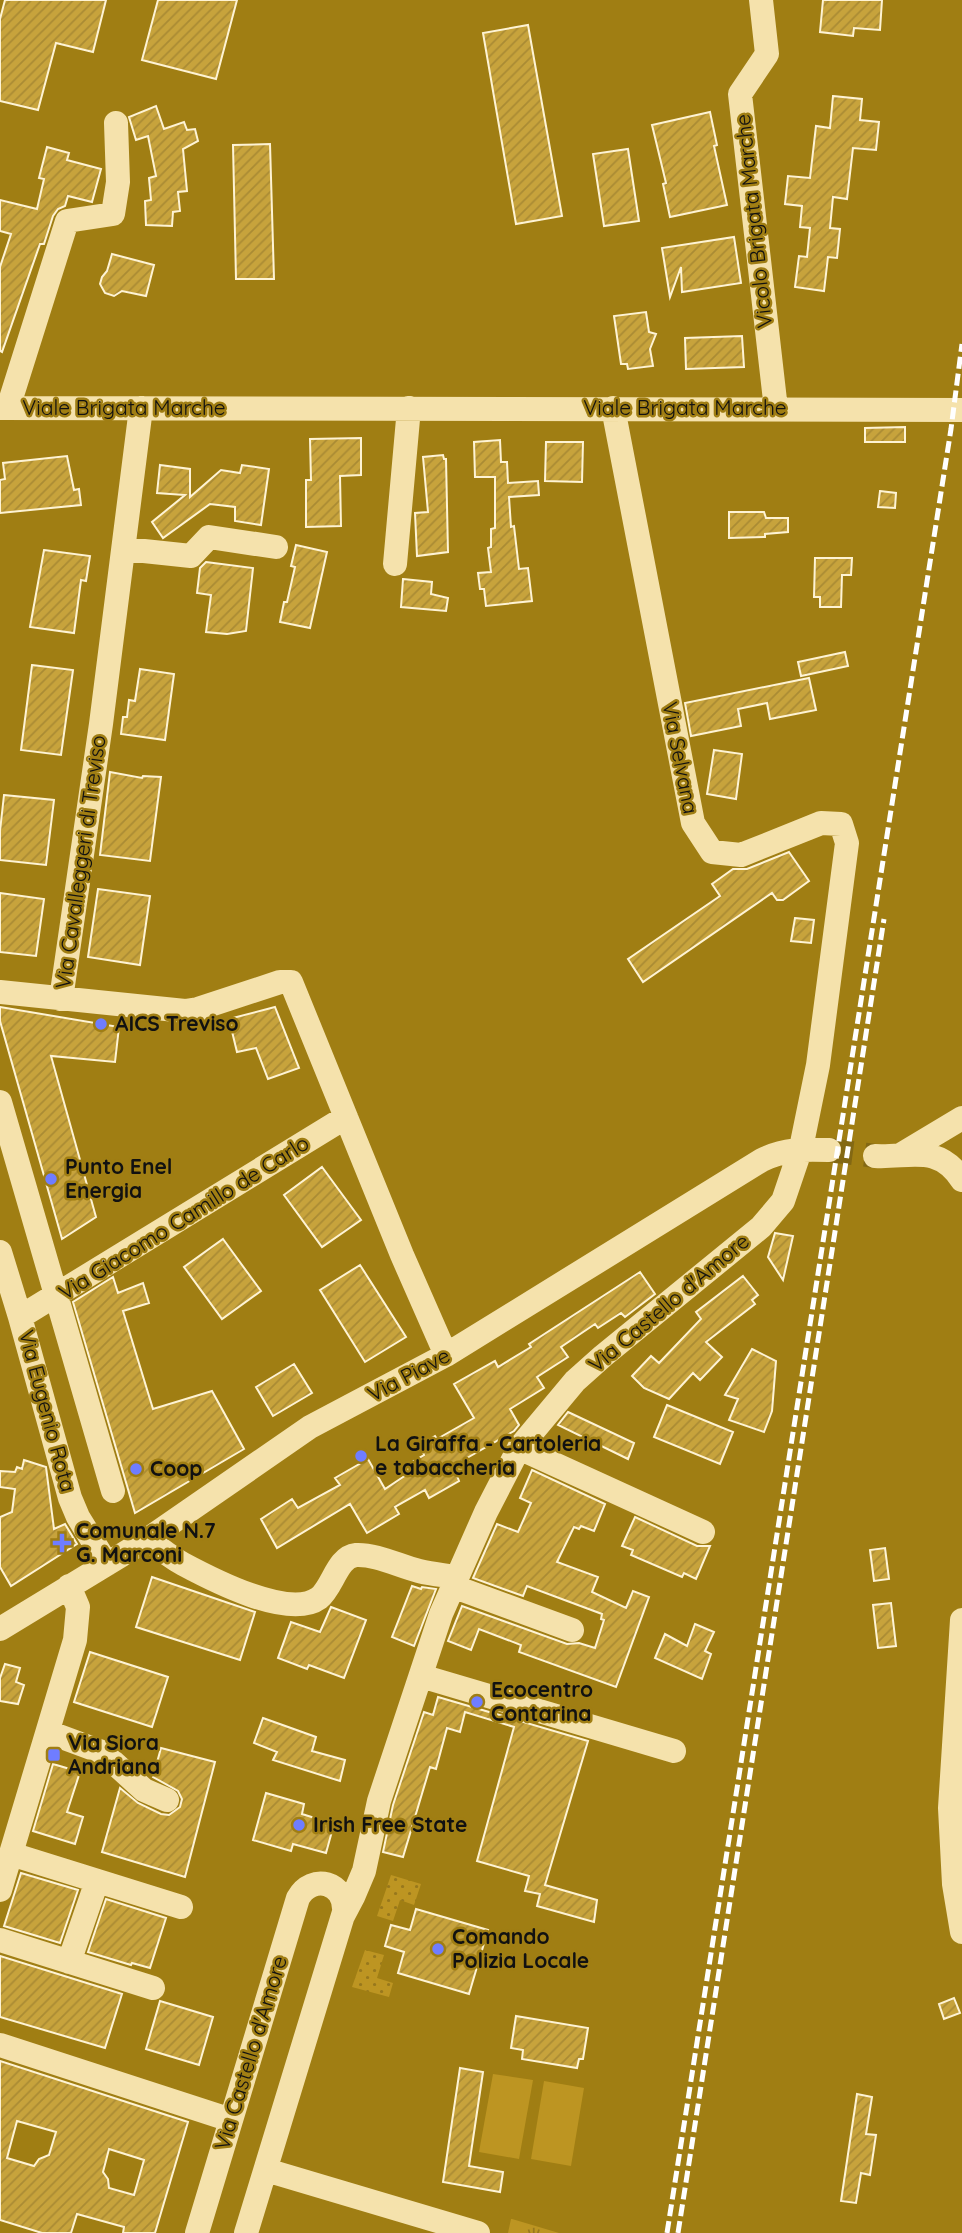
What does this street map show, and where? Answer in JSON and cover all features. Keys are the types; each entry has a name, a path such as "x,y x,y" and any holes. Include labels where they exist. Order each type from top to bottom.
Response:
{"street":[{"name":"Vicolo Brigata Marche","path":"761,0 767,54 740,93 776,409"},
{"name":"Viale Brigata Marche","path":"116,123 118,181 113,214 67,221 4,408 962,410"},
{"name":"Via Cavalleggeri di Treviso","path":"141,408 125,549 61,999 185,1011 280,982 291,982 402,1255 446,1355"},
{"path":"395,564 409,408"},
{"name":"Via Selvana","path":"613,408 693,823 712,852 741,855 821,823 841,824 847,843 818,1065 801,1149"},
{"path":"125,549 191,555 209,537 276,547"},
{"path":"0,992 61,999"},
{"path":"0,1102 113,1491"},
{"name":"Via Giacomo Camillo de Carlo","path":"20,1317 346,1118"},
{"path":"901,1154 962,1119"},
{"path":"962,1119 957,1130 954,1152 962,1178"},
{"name":"Via Castello d'Amore","path":"246,2233 343,1916 364,1871 379,1801 441,1614 506,1470 519,1448 575,1381 761,1227 783,1201 801,1149"},
{"name":"Via Piave","path":"0,1629 148,1539 310,1427 446,1355 762,1160 783,1151 829,1150"},
{"path":"875,1156 915,1153 936,1157 952,1167 962,1178"},
{"name":"Via Eugenio Rota","path":"0,1252 70,1498 78,1517 107,1564"},
{"path":"519,1448 702,1532"},
{"path":"148,1539 181,1563 247,1593 278,1602 299,1604 314,1601 330,1587 346,1559 355,1555 454,1581 572,1630"},
{"path":"0,1890 78,1628 78,1607 69,1586"},
{"path":"962,1620 950,1808 954,1884 962,1932"},
{"path":"421,1676 674,1751"},
{"path":"48,1732 102,1752 144,1790 167,1800"},
{"name":"Via Castello d'Amore","path":"197,2233 297,1902 304,1890 345,1871 356,1859 370,1835"},
{"path":"11,1854 181,1908"},
{"path":"69,1962 97,1881"},
{"path":"318,1883 329,1884 340,1893 344,1903 343,1916"},
{"path":"0,1940 153,1988"},
{"path":"0,2045 231,2120"},
{"path":"265,2170 478,2233"}],"green space":[{"path":"391,1875 421,1884 414,1905 400,1900 393,1921 377,1916"},
{"path":"365,1950 384,1955 377,1978 393,1983 389,1997 352,1987"},
{"path":"493,2074 533,2080 519,2159 479,2152"},
{"path":"544,2081 584,2088 571,2166 531,2159"},
{"path":"512,2219 559,2233 508,2233"}],"building":[{"path":"5,0 106,0 93,52 56,43 38,110 0,101 0,19"},
{"path":"158,0 237,0 216,79 142,60"},
{"path":"823,0 882,0 880,30 854,28 853,36 820,32"},
{"path":"528,25 562,216 516,224 483,33"},
{"path":"833,96 862,99 860,120 879,122 876,150 853,148 847,199 833,197 830,228 840,229 837,258 828,257 824,291 795,287 799,256 807,257 810,228 800,227 802,206 785,204 788,176 810,178 816,126 830,128"},
{"path":"156,106 164,129 184,122 187,130 195,129 198,141 183,149 187,191 178,192 180,211 173,212 172,226 146,225 145,201 151,200 149,178 156,176 148,136 136,140 129,117"},
{"path":"710,112 717,145 714,146 727,205 670,217 663,184 666,183 652,125"},
{"path":"270,144 274,279 236,279 233,145"},
{"path":"47,147 69,153 67,160 101,169 92,202 68,196 65,206 58,209 53,216 44,244 40,244 2,352 0,267 11,234 0,231 0,200 37,209 44,179 39,178"},
{"path":"628,149 639,221 604,226 593,154"},
{"path":"734,237 741,283 682,292 681,267 670,297 662,248"},
{"path":"112,254 154,265 146,296 122,291 114,296 105,293 100,284"},
{"path":"646,312 649,332 656,334 650,349 653,366 628,369 627,364 621,364 614,316"},
{"path":"742,336 744,367 686,369 685,338"},
{"path":"905,427 905,442 865,442 865,428"},
{"path":"361,438 361,475 340,476 341,526 306,527 306,480 311,480 310,439"},
{"path":"500,440 501,462 507,462 508,483 538,481 539,495 509,497 511,527 514,526 519,569 528,568 532,601 486,606 478,573 491,572 488,548 491,547 491,529 495,528 495,477 475,477 474,442"},
{"path":"546,442 583,442 582,482 545,481"},
{"path":"443,455 446,459 448,552 417,556 415,513 428,512 423,457"},
{"path":"67,456 74,490 79,489 81,505 0,513 0,480 5,479 3,463"},
{"path":"160,465 190,469 190,497 221,470 240,473 242,465 269,469 261,525 235,521 235,507 210,504 163,538 152,522 185,495 157,493"},
{"path":"880,491 896,493 895,508 878,507"},
{"path":"729,512 764,512 766,518 788,518 788,532 765,534 765,537 729,538"},
{"path":"296,545 327,552 310,628 280,622 295,567 291,566"},
{"path":"44,550 90,556 86,581 81,580 74,633 30,627"},
{"path":"815,558 852,558 851,575 842,575 841,607 820,607 820,597 814,597"},
{"path":"206,562 253,568 246,631 227,634 206,632 211,595 197,593 200,568"},
{"path":"403,579 432,582 431,594 448,598 446,611 401,607"},
{"path":"845,652 848,666 801,676 798,662"},
{"path":"32,665 73,670 61,755 21,750"},
{"path":"140,669 174,674 165,740 121,734 129,700 135,701"},
{"path":"809,678 816,710 770,719 767,703 738,709 741,726 691,736 685,703"},
{"path":"714,750 742,754 736,799 707,794"},
{"path":"110,772 142,778 161,777 150,861 100,855"},
{"path":"4,795 54,800 46,865 0,860"},
{"path":"789,852 809,881 783,900 777,900 772,893 643,982 628,959 720,896 712,884 733,869 747,869"},
{"path":"98,889 150,896 140,965 88,957"},
{"path":"0,893 44,899 36,956 0,952"},
{"path":"795,918 814,920 811,943 791,941"},
{"path":"0,1007 119,1027 115,1062 51,1056 96,1217 62,1239 0,1021"},
{"path":"275,1007 299,1068 268,1079 256,1048 237,1052 229,1019"},
{"path":"322,1167 361,1220 322,1247 284,1195"},
{"path":"775,1233 793,1236 783,1280 768,1257"},
{"path":"223,1239 261,1291 222,1319 184,1267"},
{"path":"360,1265 406,1337 365,1362 320,1290"},
{"path":"640,1272 655,1294 625,1317 621,1313 598,1328 595,1324 561,1347 568,1357 537,1377 544,1388 510,1409 519,1425 514,1431 467,1458 471,1465 456,1473 459,1481 429,1498 425,1490 395,1507 399,1514 367,1533 350,1504 277,1548 261,1519 292,1499 298,1508 340,1485 335,1478 368,1459 385,1489 409,1473 405,1466 424,1455 420,1445 435,1436 437,1439 474,1418 454,1384 495,1361 498,1367"},
{"path":"743,1276 758,1295 752,1300 755,1304 706,1342 722,1357 700,1380 693,1373 669,1399 644,1388 632,1376 651,1356 659,1363 701,1319 696,1312"},
{"path":"113,1277 118,1293 143,1283 149,1303 123,1311 153,1409 212,1391 244,1449 135,1513 73,1302"},
{"path":"752,1349 776,1361 772,1411 764,1432 729,1420 738,1399 725,1395"},
{"path":"294,1364 312,1393 273,1416 256,1387"},
{"path":"667,1405 733,1432 720,1464 654,1437"},
{"path":"568,1412 634,1443 628,1459 558,1425"},
{"path":"24,1460 46,1467 54,1529 65,1524 77,1544 11,1586 0,1567 0,1517 12,1512 15,1489 0,1487 0,1471 15,1472 17,1467 22,1469"},
{"path":"532,1470 605,1504 594,1531 581,1526 579,1529 574,1527 557,1562 598,1577 592,1592 626,1608 633,1591 649,1597 616,1687 519,1652 521,1645 479,1629 471,1650 448,1641 462,1606 567,1644 579,1643 595,1648 604,1620 601,1619 602,1614 527,1586 523,1596 473,1578 497,1524 518,1532 531,1503 520,1498"},
{"path":"635,1517 697,1546 710,1546 696,1579 684,1573 682,1577 631,1555 633,1550 622,1546"},
{"path":"885,1548 889,1579 874,1581 870,1550"},
{"path":"152,1577 255,1612 240,1660 136,1627"},
{"path":"412,1586 436,1589 414,1646 392,1637"},
{"path":"891,1603 896,1646 878,1648 873,1605"},
{"path":"331,1607 366,1620 344,1678 309,1665 307,1669 278,1658 291,1622 320,1632"},
{"path":"695,1624 714,1632 705,1651 711,1654 702,1679 655,1658 665,1634 687,1646"},
{"path":"90,1652 168,1677 152,1727 74,1702"},
{"path":"5,1664 20,1668 16,1682 24,1685 18,1704 0,1701 0,1678"},
{"path":"438,1697 588,1741 545,1885 597,1900 594,1922 537,1906 540,1894 525,1891 529,1876 477,1861 514,1727 465,1712 460,1732 447,1728 436,1769 430,1767 403,1857 383,1852 393,1805 424,1712 433,1715"},
{"path":"263,1718 316,1737 312,1751 345,1760 340,1781 273,1760 277,1752 254,1743"},
{"path":"161,1748 215,1762 185,1877 102,1852 120,1788 138,1803 161,1814 169,1815 180,1807 182,1799 178,1791 153,1777"},
{"path":"53,1764 80,1772 67,1812 83,1817 75,1844 33,1831"},
{"path":"266,1793 304,1804 302,1814 334,1824 326,1853 293,1844 291,1851 253,1840"},
{"path":"21,1873 78,1890 60,1943 4,1926"},
{"path":"106,1899 166,1918 150,1968 88,1952"},
{"name":"Comando Polizia Locale","path":"416,1909 488,1930 469,1994 398,1973 404,1952 385,1946 391,1925 410,1930"},
{"path":"0,1956 122,1994 105,2048 0,2017"},
{"path":"954,1998 960,2013 944,2019 939,2004"},
{"path":"160,2001 213,2017 199,2065 146,2049"},
{"path":"516,2016 588,2028 583,2059 579,2059 577,2068 522,2059 523,2050 511,2048"},
{"path":"0,2061 188,2122 155,2233 123,2233 124,2227 77,2214 71,2233 42,2233 0,2220","holes":["17,2121 56,2132 49,2155 39,2159 34,2166 7,2158","109,2149 144,2160 134,2195 109,2188 108,2179 103,2172"]},
{"path":"460,2068 483,2072 469,2166 503,2172 500,2192 443,2182"},
{"path":"857,2094 872,2097 866,2134 876,2135 870,2175 861,2173 856,2203 841,2201"}],"tunnel":[{"path":"829,1150 875,1156"}],"railway":[{"path":"667,2233 951,429 962,344"},
{"path":"678,2233 884,919"}],"place":[{"name":"AICS Treviso","path":"101,1024"},
{"name":"Punto Enel Energia","path":"51,1179"},
{"name":"La Giraffa - Cartoleria e tabaccheria","path":"361,1456"},
{"name":"Coop","path":"136,1469"},
{"name":"Comunale N.7 G. Marconi","path":"62,1543"},
{"name":"Ecocentro Contarina","path":"477,1702"},
{"name":"Via Siora Andriana","path":"54,1755"},
{"name":"Irish Free State","path":"299,1825"},
{"name":"Comando Polizia Locale","path":"438,1949"}]}
